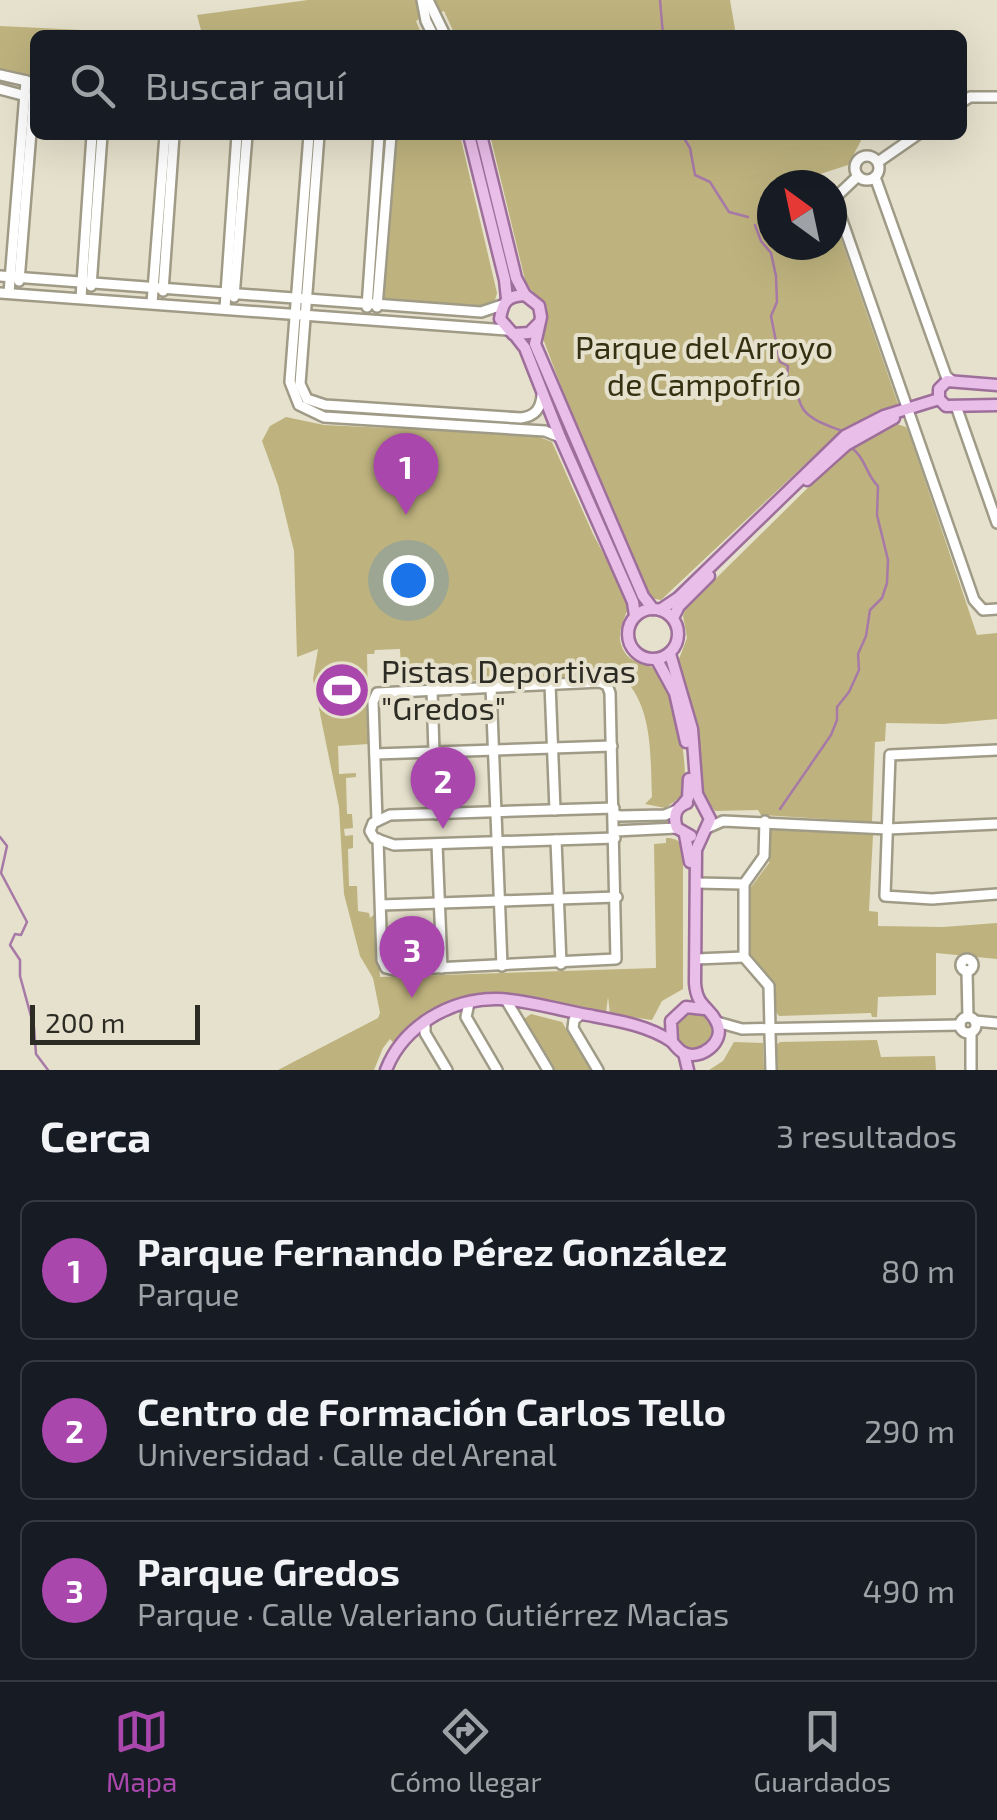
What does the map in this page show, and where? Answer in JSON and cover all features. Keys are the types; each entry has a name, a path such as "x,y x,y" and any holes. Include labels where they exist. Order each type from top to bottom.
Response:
{"main road":[{"path":"470,140 505,280 500,319 525,348 634,602 635,616 628,632 630,646 644,658 656,660 670,654"},
{"path":"483,140 516,278 525,294 539,306 535,344 642,594 656,610 673,618"},
{"path":"504,302 525,294"},
{"path":"510,332 530,333 538,324"},
{"path":"949,381 997,385"},
{"path":"635,616 656,610 688,588 852,430 939,399 949,381"},
{"path":"949,381 964,389 959,405"},
{"path":"939,399 946,406 997,405"},
{"path":"692,1070 698,1055 717,1039 717,1022 696,996 696,850 705,830 705,809 697,794 687,704 673,672 670,654 678,638 673,618 678,606 830,457 890,417"},
{"path":"656,660 674,693 685,731 690,787 680,807 681,832 690,858 690,990 670,1028 672,1042"},
{"path":"680,807 690,802 705,809"},
{"path":"681,832 694,837 705,830"},
{"path":"391,1066 404,1039 426,1021 469,1002 506,1000 644,1027 672,1042 684,1053 692,1070"},
{"path":"644,1027 680,1011 704,1009"},
{"path":"684,1053 698,1055"}],"street":[{"path":"428,5 432,30"},
{"path":"428,5 443,30"},
{"path":"0,74 30,82"},
{"path":"0,89 30,96 9,293 510,332"},
{"path":"967,100 997,97"},
{"path":"86,298 92,140"},
{"path":"87,283 101,140"},
{"path":"158,289 164,140"},
{"path":"157,303 173,140"},
{"path":"231,293 237,140"},
{"path":"229,309 246,140"},
{"path":"309,140 300,314 291,390 299,405 324,416 545,431 560,437"},
{"path":"301,298 319,140"},
{"path":"372,320 379,140"},
{"path":"373,304 390,140"},
{"path":"910,140 878,162 875,177 949,381"},
{"path":"858,176 855,166 862,157 873,157 878,162"},
{"path":"858,176 868,180 875,177"},
{"path":"858,176 838,195 836,203 978,606 983,610 997,609"},
{"path":"10,277 481,312 504,302"},
{"path":"300,314 300,384 314,404 522,418 536,412 542,392"},
{"path":"959,405 997,523"},
{"path":"898,406 909,410 903,420 890,417 898,406"},
{"path":"600,682 607,685 610,694 616,959 386,968 382,960 380,839 389,830 379,821 374,695 550,684 600,682"},
{"path":"550,684 555,810"},
{"path":"492,687 502,966"},
{"path":"432,690 436,814"},
{"path":"375,754 612,746"},
{"path":"997,750 890,754 885,896 932,899 997,894"},
{"path":"379,821 390,815 555,810 614,810 620,816 664,815 680,807"},
{"path":"705,809 723,821"},
{"path":"705,830 723,821 888,829 997,824"},
{"path":"765,821 764,856 744,884 744,958 768,986 771,1070"},
{"path":"380,839 394,845 681,832"},
{"path":"556,840 561,964"},
{"path":"437,844 442,968"},
{"path":"696,883 744,884"},
{"path":"380,905 617,897"},
{"path":"696,959 744,958"},
{"path":"967,971 968,1070"},
{"path":"506,1000 548,1070"},
{"path":"469,1002 466,1017 497,1070"},
{"path":"581,1014 574,1020 573,1028 598,1070"},
{"path":"426,1021 425,1033 447,1070"},
{"path":"717,1022 730,1028 770,1030 865,1031 882,1027 997,1025"},
{"path":"717,1039 770,1030"}],"green space":[{"path":"308,0 420,0 422,17 416,21 420,30 201,30 197,15"},
{"path":"435,0 730,0 735,30 453,30 444,11 438,13"},
{"path":"0,26 82,30 30,30 30,78 0,71"},
{"path":"395,140 461,140 497,293 494,304 487,308 384,299"},
{"name":"Parque del Arroyo de Campofrío","path":"491,140 861,140 848,165 833,170 757,170 757,260 847,260 847,256 898,404 834,437 661,600 649,598 611,518 616,515 542,336 544,304 526,284"},
{"path":"286,417 324,425 534,435 552,442 629,602 621,630 622,647 629,657 659,672 672,695 683,749 685,794 665,808 645,804 652,797 648,730 638,698 617,672 616,676 402,683 400,649 375,650 374,654 367,654 369,744 338,746 339,774 356,773 356,777 346,778 347,814 352,814 353,828 344,829 345,836 353,835 353,848 348,849 349,886 357,886 358,911 369,913 370,918 376,913 380,977 656,968 654,844 674,839 681,845 683,856 683,989 662,1001 652,1020 610,1014 608,997 606,1013 554,1002 553,1005 459,1001 396,1045 390,1039 374,1070 278,1070 378,1018 380,1013 373,978 360,956 344,894 339,807 313,679 318,649 297,657 294,551 278,485 262,441 270,426"},
{"path":"897,424 909,433 977,635 997,633 997,719 944,724 886,723 885,741 875,742 872,822 761,815 758,810 715,811 701,793 698,733 677,664 687,638 683,616 686,608 840,456"},
{"path":"771,829 873,835 869,911 878,912 878,926 997,923 997,959 936,953 936,995 878,997 877,1017 871,1013 779,1016 773,982 751,955 751,887 769,863"},
{"path":"693,1012 706,1018 712,1031 706,1044 693,1050 680,1044 674,1031 680,1018"},
{"path":"531,1014 562,1022 591,1070 555,1070 524,1019"},
{"path":"877,1040 881,1057 935,1056 936,1070 777,1070 776,1045 780,1042"},
{"path":"734,1042 763,1043 764,1070 709,1070 723,1061"}],"waterway":[{"path":"660,0 663,30"},
{"path":"685,140 695,175 710,182 729,212 748,217"},
{"path":"755,225 771,253 776,276 777,302 771,316 780,362 788,366 787,376 808,415 842,431"},
{"path":"780,809 831,735 837,707 859,670 858,654 870,610 882,598 887,583 888,560 877,515 878,486 853,449"},
{"path":"0,837 7,846 1,873 27,922 10,945 20,960 36,1054 48,1070"}],"place":[{"name":"Parque Fernando Pérez González","path":"406,515"},
{"name":"Pistas Deportivas \"Gredos\"","path":"342,690"},
{"name":"Centro de Formación Carlos Tello","path":"443,829"},
{"name":"Parque Gredos","path":"412,998"}]}
